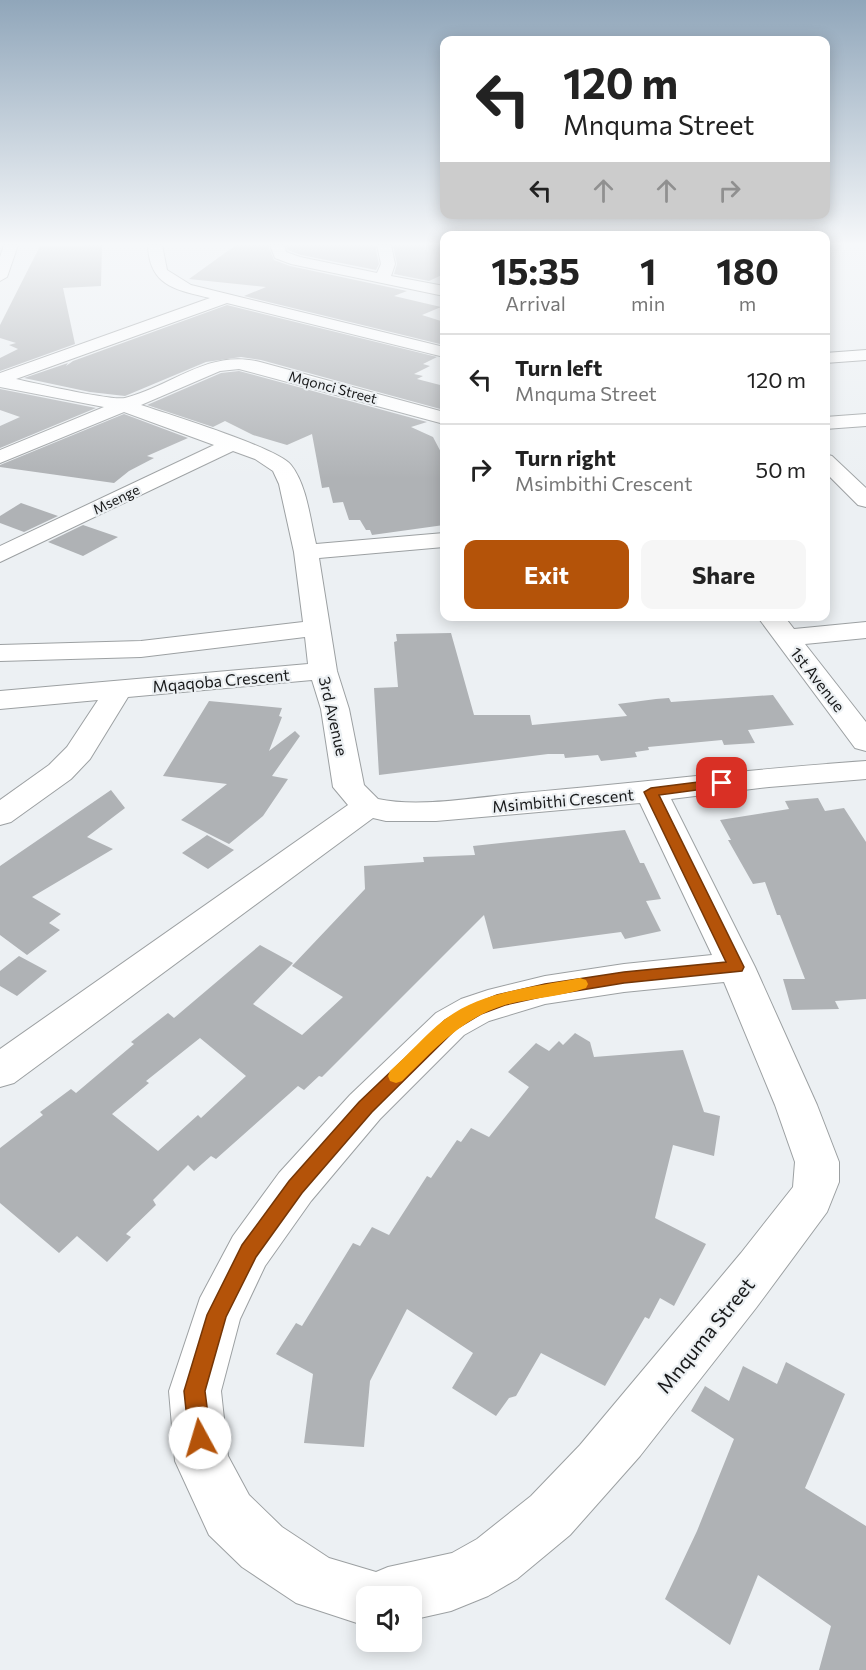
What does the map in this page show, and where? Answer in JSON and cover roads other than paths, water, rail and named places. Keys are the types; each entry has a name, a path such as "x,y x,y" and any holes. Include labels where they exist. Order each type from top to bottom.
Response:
{"street":[{"path":"0,381 158,323"},
{"path":"323,323 440,351"},
{"path":"830,358 866,354"},
{"name":"Mqonci Street","path":"121,404 217,366 239,364 440,417"},
{"name":"3rd Avenue","path":"0,381 121,404 232,444 275,462 286,472 306,552 323,671 335,709 349,787 367,807"},
{"path":"0,456 121,404"},
{"path":"830,423 866,420"},
{"name":"Msenge","path":"0,555 232,444"},
{"path":"830,465 866,500"},
{"path":"306,552 440,540"},
{"path":"778,627 866,630"},
{"name":"1st Avenue","path":"778,627 866,742"},
{"path":"0,653 141,649 318,628"},
{"name":"Mqaqoba Crescent","path":"0,700 323,671"},
{"path":"0,814 60,772 79,753 118,690"},
{"name":"Msimbithi Crescent","path":"367,807 386,811 436,811 651,792 769,777 866,770"},
{"name":"Mnquma Street","path":"422,1588 465,1578 516,1546 549,1515 594,1467 727,1309 811,1198 817,1182 817,1162 796,1105 736,967 651,792"},
{"path":"0,1071 367,807"},
{"path":"356,1594 316,1583 262,1547 228,1515 202,1461 195,1391 217,1315 249,1251 296,1187 365,1107 450,1024 475,1010 502,1000 545,990 624,978 736,967"}]}
